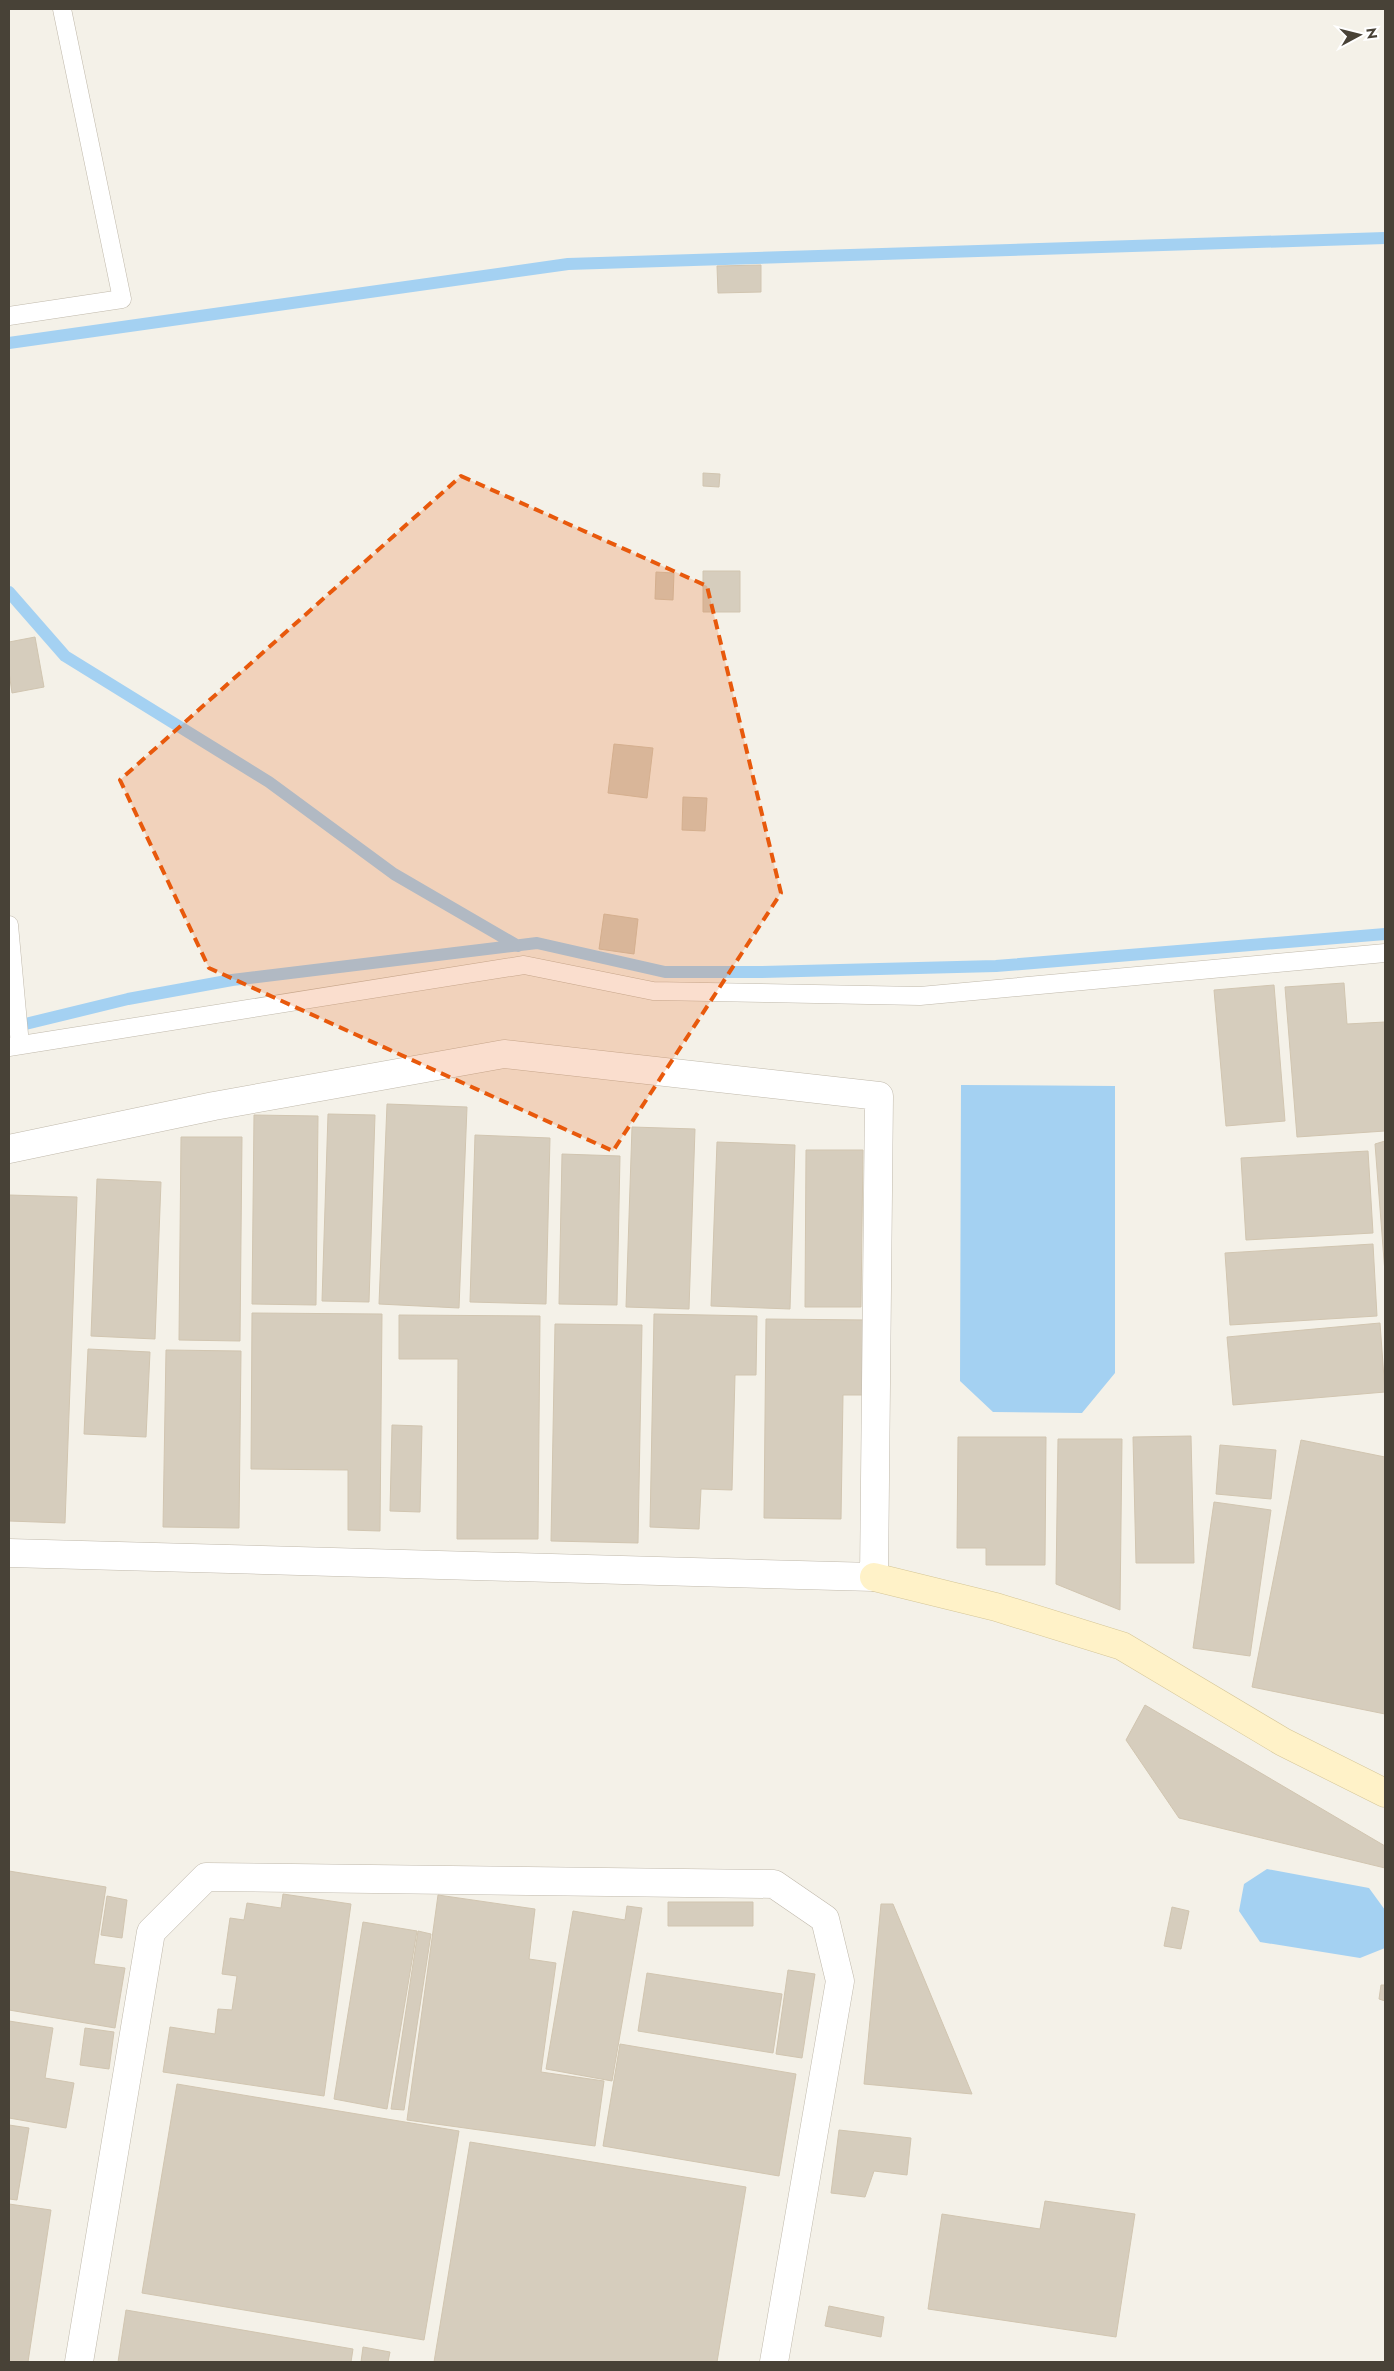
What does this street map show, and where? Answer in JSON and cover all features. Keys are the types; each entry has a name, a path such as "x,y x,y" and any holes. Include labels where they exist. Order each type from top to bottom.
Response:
{"street":[{"path":"9,1149 214,1106 504,1054 879,1096 874,1577"},
{"path":"9,1553 874,1577 996,1607 1122,1646 1283,1742 1385,1794"},
{"path":"79,2362 151,1932 206,1877 774,1884 825,1919 840,1981 774,2362"}],"lane":[{"path":"9,316 122,300 62,9"},
{"path":"9,925 17,1008 14,1046 524,965 653,991 920,996 1385,953"}],"highlighted area":[{"path":"461,476 707,586 781,893 613,1151 209,968 120,780"}],"water":[{"path":"961,1085 1115,1086 1115,1373 1082,1413 993,1412 960,1381"},
{"path":"1267,1869 1369,1888 1385,1910 1385,1948 1360,1958 1260,1942 1239,1911 1244,1884"}],"building":[{"path":"761,265 761,292 718,293 717,266"},
{"path":"703,473 720,474 719,487 703,486"},
{"path":"703,571 740,571 740,612 703,612"},
{"path":"656,572 674,573 673,600 655,599"},
{"path":"35,637 44,687 12,693 9,672 9,642"},
{"path":"614,744 653,748 647,798 608,793"},
{"path":"683,797 707,798 705,831 682,830"},
{"path":"604,914 638,919 634,954 599,949"},
{"path":"1344,983 1347,1024 1385,1022 1385,1131 1297,1137 1285,987"},
{"path":"1274,985 1285,1121 1226,1126 1214,990"},
{"path":"387,1104 467,1107 459,1308 379,1304"},
{"path":"328,1114 375,1115 369,1302 322,1301"},
{"path":"254,1115 318,1116 316,1305 252,1304"},
{"path":"632,1127 695,1129 689,1309 626,1307"},
{"path":"475,1135 550,1138 546,1304 470,1302"},
{"path":"181,1137 242,1137 240,1341 179,1340"},
{"path":"1385,1141 1385,1273 1375,1144"},
{"path":"717,1142 795,1145 790,1309 711,1306"},
{"path":"806,1150 863,1150 861,1307 805,1307"},
{"path":"1368,1151 1373,1233 1246,1240 1241,1158"},
{"path":"562,1154 620,1156 617,1305 559,1304"},
{"path":"97,1179 161,1182 155,1339 91,1336"},
{"path":"9,1195 77,1197 65,1523 9,1521"},
{"path":"1373,1244 1377,1316 1230,1325 1225,1253"},
{"path":"252,1313 382,1314 380,1531 348,1530 348,1470 251,1469"},
{"path":"654,1314 757,1316 756,1375 735,1375 732,1490 701,1489 699,1529 650,1527"},
{"path":"399,1315 540,1316 538,1539 457,1539 458,1359 399,1359"},
{"path":"766,1319 868,1320 867,1395 843,1395 841,1519 764,1518"},
{"path":"1380,1323 1385,1392 1233,1405 1227,1337"},
{"path":"555,1324 642,1325 638,1543 551,1541"},
{"path":"88,1349 150,1352 146,1437 84,1434"},
{"path":"166,1350 241,1351 239,1528 163,1527"},
{"path":"392,1425 422,1426 420,1512 390,1511"},
{"path":"1191,1436 1194,1563 1136,1563 1133,1437"},
{"path":"958,1437 1046,1437 1045,1565 986,1565 986,1548 957,1548"},
{"path":"1058,1439 1122,1439 1120,1610 1056,1584"},
{"path":"1301,1440 1385,1457 1385,1714 1252,1687"},
{"path":"1220,1445 1276,1450 1271,1499 1216,1494"},
{"path":"1214,1502 1271,1510 1250,1656 1193,1648"},
{"path":"1145,1705 1385,1846 1385,1868 1179,1818 1126,1740"},
{"path":"9,1871 106,1887 94,1964 125,1968 115,2028 9,2010"},
{"path":"283,1894 351,1904 324,2096 163,2072 170,2027 215,2034 218,2009 232,2010 237,1976 222,1974 230,1918 244,1920 247,1903 281,1908"},
{"path":"438,1895 535,1909 529,1959 556,1963 541,2072 604,2081 595,2146 407,2120"},
{"path":"107,1896 127,1900 122,1938 101,1935"},
{"path":"668,1902 753,1902 753,1926 668,1926"},
{"path":"881,1904 893,1904 972,2094 864,2084"},
{"path":"627,1906 642,1908 612,2081 546,2069 573,1911 625,1920"},
{"path":"1172,1907 1189,1911 1181,1949 1164,1946"},
{"path":"363,1922 417,1931 387,2109 334,2099"},
{"path":"418,1931 431,1934 404,2110 391,2109"},
{"path":"788,1970 815,1974 802,2058 776,2054"},
{"path":"647,1973 782,1994 773,2053 638,2031"},
{"path":"1381,1985 1385,1985 1385,2001 1379,1999"},
{"path":"9,2021 53,2028 45,2078 74,2083 66,2128 9,2118"},
{"path":"85,2028 114,2032 109,2069 80,2065"},
{"path":"620,2044 796,2074 779,2176 603,2146"},
{"path":"177,2084 459,2131 424,2340 142,2293"},
{"path":"9,2125 29,2128 17,2200 9,2199"},
{"path":"839,2130 911,2138 907,2175 874,2171 865,2197 831,2193"},
{"path":"470,2142 746,2187 717,2362 434,2362"},
{"path":"1045,2201 1135,2214 1116,2337 928,2309 942,2214 1040,2229"},
{"path":"9,2204 51,2210 28,2362 9,2362"},
{"path":"829,2306 884,2317 881,2337 825,2326"},
{"path":"126,2310 353,2349 351,2362 118,2362"},
{"path":"363,2347 390,2352 388,2362 361,2362"}],"waterway":[{"path":"9,343 568,264 1385,238"},
{"path":"9,592 65,656 269,782 394,874 518,946"},
{"path":"9,1028 128,999 232,980 537,943 665,972 762,972 996,966 1385,934"}]}
